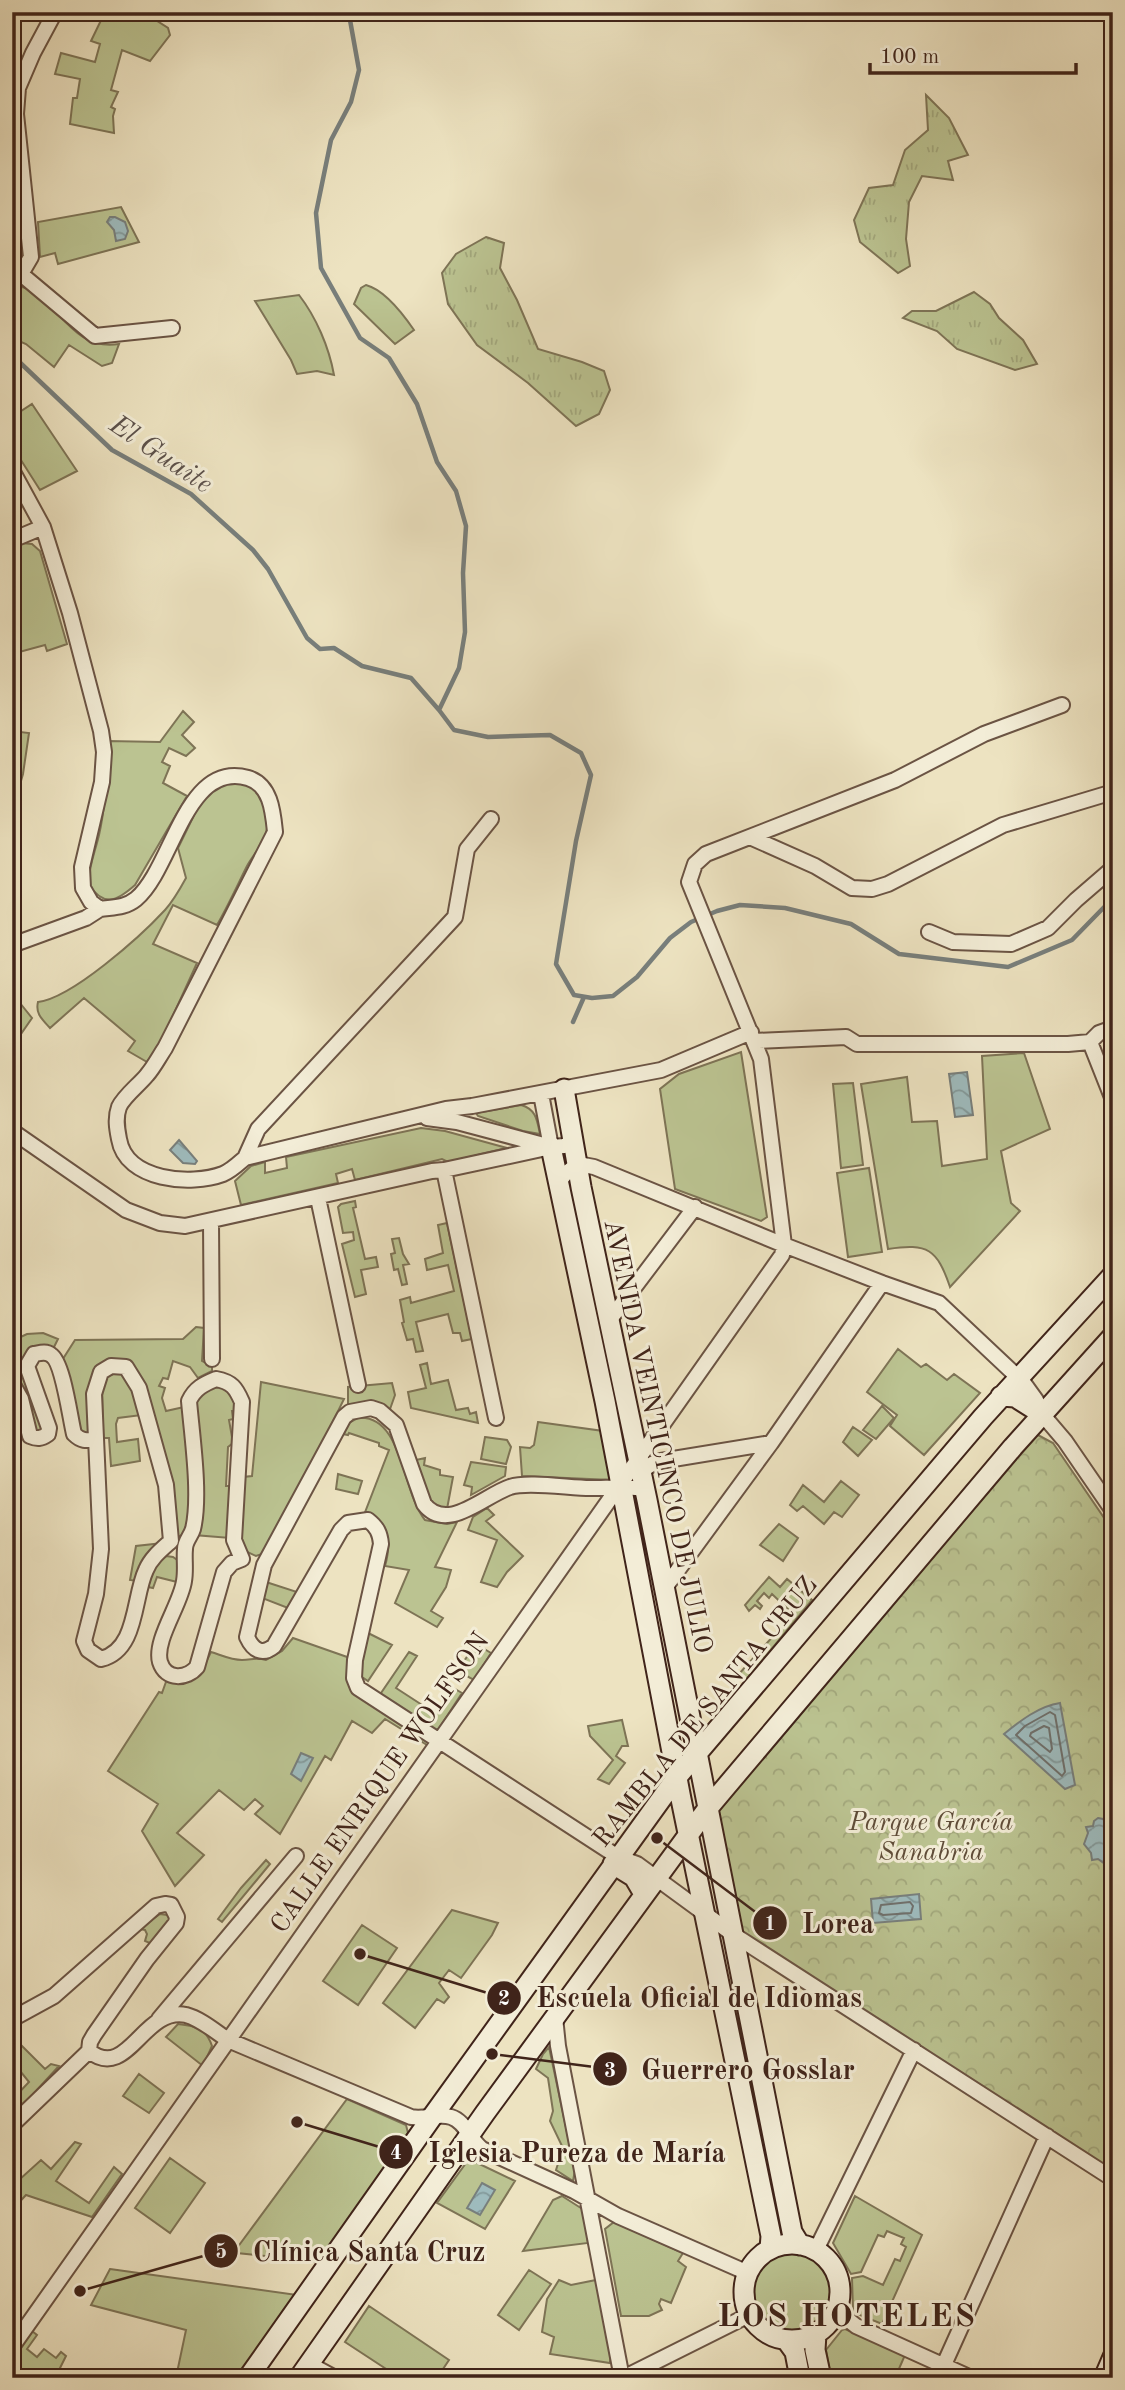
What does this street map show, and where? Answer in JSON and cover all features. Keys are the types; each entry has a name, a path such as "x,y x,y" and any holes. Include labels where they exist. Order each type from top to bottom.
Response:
{"main road":[{"name":"AVENIDA VEINTICINCO DE JULIO","path":"564,1089 608,1322 641,1473 792,2232 808,2247"},
{"name":"AVENIDA VEINTICINCO DE JULIO","path":"551,1147 771,2236 770,2249"},
{"name":"RAMBLA DE SANTA CRUZ","path":"248,2378 677,1777 1018,1376 1113,1275"},
{"path":"304,2371 555,2017 708,1808 1042,1414 1113,1336"},
{"path":"1001,1396 1015,1398 1042,1414"},
{"path":"616,1861 638,1881 650,1887"},
{"path":"785,2245 808,2247 832,2264 838,2275 840,2287 837,2311 826,2327 816,2334 787,2341 765,2332 749,2315 744,2290 748,2273 756,2260 770,2249 785,2245"},
{"path":"816,2334 815,2350 821,2378"},
{"path":"787,2341 795,2352 800,2378"},
{"path":"1104,2378 1113,2357"}],"street":[{"path":"55,12 18,88 16,114 31,257 16,276 95,336 172,328"},
{"path":"12,470 43,527 70,613 101,731 104,752 103,782 82,867 83,888 91,902 100,909"},
{"path":"12,540 43,527"},
{"path":"785,1245 761,1059 689,882 695,864 706,854 895,779 984,734 1062,705"},
{"path":"12,945 86,918 100,909 123,906 136,899 156,875 198,793 214,779 236,775 255,780 265,790 273,808 275,832 165,1048 149,1072 119,1106 116,1124 120,1147 141,1172 160,1177 192,1179 222,1174 245,1158 446,1109 541,1094 661,1069 753,1036 846,1037 857,1044 1068,1044 1090,1042 1100,1033 1113,1028"},
{"path":"750,836 815,866 852,888 873,889 888,884 1003,825 1113,792"},
{"path":"245,1158 258,1129 455,917 467,849 491,819"},
{"path":"929,932 953,943 1011,944 1048,928 1113,868"},
{"path":"1090,1042 1113,1099"},
{"name":"AVENIDA VEINTICINCO DE JULIO","path":"541,1094 551,1147"},
{"path":"471,1126 467,1117 472,1106"},
{"path":"419,1117 442,1119 551,1147"},
{"path":"12,1131 126,1210 160,1223 185,1226 432,1171 564,1146 574,1141"},
{"path":"559,1182 578,1164 594,1167 881,1283 939,1303 1018,1376 1036,1399 1042,1414 1065,1441 1113,1511"},
{"path":"444,1170 496,1418"},
{"path":"318,1198 358,1385"},
{"path":"608,1322 695,1207"},
{"path":"211,1222 212,1359"},
{"name":"CALLE ENRIQUE WOLFSON","path":"12,2347 439,1738 620,1486 641,1473 782,1255 785,1245"},
{"path":"664,1589 771,1443 881,1283"},
{"path":"12,1383 21,1399 30,1436 43,1438 48,1434 49,1428 27,1366 34,1354 48,1353 54,1356 74,1434 79,1439 96,1439"},
{"path":"242,1559 234,1540 243,1402 229,1381 216,1379 201,1385 189,1401 195,1487 192,1529 178,1544 155,1555 145,1571 132,1625 118,1649 111,1657 101,1659 88,1650 84,1641 96,1594 101,1549 94,1394 101,1372 111,1366 126,1367 139,1388 166,1485 178,1544 184,1583 159,1648 160,1661 169,1674 183,1677 191,1674 197,1667 224,1572 232,1563 242,1559 264,1565"},
{"path":"616,1861 439,1738 358,1688 355,1660 381,1545 381,1534 376,1526 368,1520 357,1520 348,1523 341,1530 274,1646 266,1651 257,1651 251,1646 247,1630 264,1565 344,1418 359,1409 380,1410 396,1425 424,1504 437,1514 462,1512 497,1491 514,1485 594,1488 620,1486 652,1464 661,1461 771,1443"},
{"path":"89,2050 104,2058 121,2056 159,2019 296,1856"},
{"path":"650,1887 705,1914 1113,2179"},
{"path":"12,2020 54,1996 156,1906 165,1903 171,1905 177,1917 176,1923 146,1959 94,2035 89,2050 12,2125"},
{"path":"176,1999 177,2008 228,2040 411,2117 447,2116 456,2119 482,2149 589,2199 618,2216 748,2273"},
{"path":"159,2019 186,2015"},
{"path":"555,2017 558,2046 622,2378 749,2315"},
{"path":"808,2247 914,2050"},
{"path":"941,2372 1047,2136"},
{"path":"837,2311 856,2326 941,2372 971,2378"},
{"path":"304,2371 335,2378"}],"green space":[{"path":"105,12 143,12 168,28 170,35 150,61 122,50 111,90 118,92 111,107 115,109 114,133 70,124 73,98 77,98 80,79 55,74 61,53 95,62 100,44 91,41"},
{"path":"926,95 949,118 968,155 948,161 953,180 922,176 909,202 906,239 910,266 898,273 860,242 854,220 869,188 893,185 905,150 928,130"},
{"path":"121,207 139,242 58,264 55,253 40,257 38,222"},
{"path":"486,237 504,243 500,268 538,349 604,371 610,390 599,414 576,426 528,383 477,345 448,304 442,273 456,254"},
{"path":"366,285 387,297 414,330 395,344 354,304 361,288"},
{"path":"12,286 27,288 39,295 73,329 86,338 101,344 119,344 112,363 102,366 69,345 54,367 26,344 12,338"},
{"path":"974,292 990,304 999,318 1023,340 1037,364 1015,370 957,349 937,331 903,318 912,311 936,311"},
{"path":"299,295 321,333 334,375 317,371 297,374 255,301"},
{"path":"32,404 77,471 40,490 12,446 12,417"},
{"path":"21,543 32,544 40,551 67,644 47,651 45,645 12,654 12,548"},
{"path":"183,711 194,722 182,735 195,748 186,756 169,748 162,762 170,766 163,783 187,796 135,885 116,898 105,899 88,884 103,812 108,741 160,742"},
{"path":"12,731 29,733 23,774 12,812 12,772 18,772 18,760 14,759 12,763"},
{"path":"227,783 247,785 258,792 266,811 266,832 217,925 173,905 153,944 197,963 160,1044 147,1062 128,1051 135,1041 84,998 50,1028 39,1013 38,1002 69,990 87,978 140,935 165,910 186,878 178,848 201,801"},
{"path":"20,1003 32,1018 12,1047 12,1007"},
{"path":"741,1052 767,1217 761,1221 675,1189 660,1089 679,1074"},
{"path":"1024,1053 1050,1129 1001,1151 1011,1203 1020,1211 950,1287 940,1264 929,1252 913,1247 888,1249 861,1084 907,1077 912,1122 937,1121 942,1166 987,1159 982,1056"},
{"path":"853,1083 863,1165 841,1168 833,1084"},
{"path":"521,1105 533,1112 540,1134 523,1131 476,1113"},
{"path":"421,1128 445,1131 507,1148 448,1162 442,1159 355,1180 352,1169 336,1174 338,1183 241,1205 235,1181 251,1166 265,1162 265,1173 287,1168 286,1157"},
{"path":"869,1168 882,1252 848,1257 837,1173"},
{"path":"355,1201 356,1207 353,1208 365,1259 376,1257 378,1267 361,1270 366,1294 355,1297 342,1244 354,1240 353,1232 343,1233 338,1207"},
{"path":"447,1223 472,1339 462,1341 460,1333 453,1333 448,1314 416,1322 423,1351 416,1352 413,1339 407,1340 400,1300 410,1297 411,1303 454,1291 448,1265 427,1270 425,1259 443,1253 438,1225"},
{"path":"399,1238 409,1264 403,1265 407,1284 402,1285 398,1269 394,1270 391,1254 395,1253 392,1239"},
{"path":"196,1327 204,1328 202,1361 212,1366 212,1371 198,1378 190,1367 173,1361 168,1379 163,1378 159,1386 165,1388 162,1398 166,1411 184,1407 191,1488 186,1533 176,1538 137,1376 109,1364 89,1433 80,1436 61,1362 75,1340 183,1339"},
{"path":"43,1333 58,1339 53,1349 30,1354 42,1430 35,1432 12,1376 12,1341 27,1334"},
{"path":"898,1349 921,1367 926,1364 947,1380 954,1374 980,1393 924,1455 890,1426 897,1415 867,1392"},
{"path":"427,1363 431,1384 448,1380 456,1410 468,1408 470,1414 476,1412 478,1423 411,1408 408,1392 426,1388 420,1365"},
{"path":"120,1372 127,1377 142,1415 118,1418 117,1442 138,1439 140,1461 111,1466 109,1438 103,1438 102,1383 107,1376"},
{"path":"261,1382 344,1399 279,1532 262,1554 256,1556 243,1550 240,1542 243,1477 252,1476"},
{"path":"392,1383 395,1395 389,1412 348,1406 348,1387"},
{"path":"211,1386 229,1388 239,1411 232,1411 233,1419 229,1420 233,1443 228,1447 226,1486 233,1486 230,1538 194,1535 203,1491 195,1397"},
{"path":"882,1406 894,1418 876,1439 863,1430"},
{"path":"358,1418 373,1420 384,1428 393,1441 417,1508 425,1520 447,1524 457,1522 435,1567 451,1570 446,1587 431,1611 443,1618 437,1627 395,1603 409,1570 385,1566 387,1534 380,1522 364,1515 389,1450 379,1446 379,1443 349,1433 343,1434 349,1423"},
{"path":"538,1422 603,1431 612,1480 522,1476 520,1447 530,1448 534,1445"},
{"path":"853,1427 872,1440 858,1456 843,1442"},
{"name":"Parque García Sanabria","path":"1036,1434 1053,1443 1113,1531 1113,2171 738,1930 714,1811"},
{"path":"485,1437 507,1440 511,1447 506,1464 481,1459"},
{"path":"425,1458 424,1465 440,1470 440,1475 453,1477 447,1509 436,1507 431,1502 416,1460"},
{"path":"471,1462 506,1467 505,1476 471,1495 472,1487 464,1485"},
{"path":"338,1474 362,1481 358,1494 336,1489"},
{"path":"841,1481 859,1495 842,1517 834,1512 824,1524 803,1506 797,1511 790,1505 803,1485 824,1502"},
{"path":"487,1508 494,1515 486,1521 523,1556 497,1587 481,1582 497,1540 468,1530 473,1517"},
{"path":"779,1524 798,1538 783,1561 760,1545"},
{"path":"163,1543 137,1581 130,1580 136,1546"},
{"path":"166,1556 180,1562 177,1582 157,1577 153,1588 148,1587 155,1565"},
{"path":"769,1577 780,1587 787,1579 812,1600 745,1681 738,1675 793,1614 772,1594 769,1598 764,1593 757,1601 762,1606 760,1609 755,1605 749,1611 745,1605"},
{"path":"266,1582 297,1592 288,1608 262,1598"},
{"path":"368,1633 392,1645 368,1681 359,1675"},
{"path":"293,1638 350,1658 348,1674 432,1739 427,1745 385,1719 372,1733 352,1721 331,1760 325,1756 280,1834 255,1814 263,1806 255,1799 244,1810 219,1790 177,1833 204,1855 175,1886 142,1831 158,1804 108,1771 159,1692 162,1693 167,1679 184,1682 195,1678 211,1652 238,1660 266,1660 282,1651"},
{"path":"476,1644 491,1653 474,1680 457,1671"},
{"path":"409,1652 417,1656 396,1688 436,1714 455,1689 462,1693 436,1733 379,1696"},
{"path":"622,1720 628,1746 622,1746 616,1756 625,1763 609,1784 598,1779 613,1760 590,1736 588,1726"},
{"path":"266,1860 270,1864 222,1922 218,1919 241,1888"},
{"path":"452,1910 498,1923 461,1978 449,1970 439,1983 449,1997 444,2003 437,1999 415,2028 383,2003"},
{"path":"160,1914 167,1915 170,1919 168,1926 152,1944 145,1941 145,1930 139,1929"},
{"path":"362,1925 397,1948 358,2005 323,1981"},
{"path":"178,2024 200,2029 210,2040 212,2046 203,2066 166,2037"},
{"path":"19,2043 45,2069 51,2064 59,2066 12,2117 12,2100 29,2082 12,2061 12,2049"},
{"path":"549,2047 575,2170 573,2181 556,2170 563,2148 550,2121 553,2111 548,2078 536,2069"},
{"path":"139,2074 164,2093 149,2113 123,2096"},
{"path":"347,2099 406,2125 408,2133 319,2262 237,2253 237,2248"},
{"path":"75,2142 81,2144 56,2181 89,2203 114,2167 122,2174 92,2217 26,2195 12,2210 12,2175 19,2180 41,2160 51,2169"},
{"path":"170,2158 205,2183 170,2233 135,2208"},
{"path":"469,2159 515,2181 485,2229 437,2203"},
{"path":"562,2196 584,2210 588,2243 523,2251 553,2200"},
{"path":"855,2196 922,2235 882,2324 853,2310 852,2278 863,2276 883,2285 895,2259 900,2261 906,2247 901,2244 904,2238 887,2231 884,2237 878,2235 861,2272 851,2274 833,2243"},
{"path":"614,2222 683,2253 678,2261 686,2267 671,2303 661,2299 659,2304 662,2310 649,2316 621,2316 605,2229"},
{"path":"792,2249 808,2253 822,2262 831,2276 835,2292 831,2308 822,2322 808,2331 792,2335 776,2331 762,2322 753,2308 749,2292 753,2276 762,2262 776,2253"},
{"path":"110,2269 297,2295 240,2378 186,2378 178,2368 186,2330 91,2305"},
{"path":"529,2270 551,2284 519,2330 498,2315"},
{"path":"559,2280 571,2285 596,2280 611,2354 610,2363 550,2354 554,2337 542,2332 547,2299"},
{"path":"369,2306 449,2360 437,2378 400,2378 345,2342"},
{"path":"845,2329 905,2355 895,2378 831,2378 826,2350"},
{"path":"32,2331 37,2335 27,2349 37,2357 44,2349 56,2358 61,2352 66,2356 55,2378 12,2369 12,2358"}],"water":[{"path":"110,217 125,222 128,231 125,239 116,241 114,230 107,222"},
{"path":"967,1072 973,1115 955,1117 949,1074"},
{"path":"179,1140 197,1161 195,1164 183,1163 170,1150"},
{"path":"1060,1703 1075,1785 1065,1789 1004,1734 1037,1711"},
{"path":"301,1753 313,1758 301,1781 291,1774"},
{"path":"1098,1818 1112,1823 1113,1857 1105,1864 1098,1859 1092,1860 1091,1853 1084,1844 1088,1833 1086,1827 1093,1826"},
{"path":"919,1894 921,1919 873,1923 871,1899"},
{"path":"482,2183 495,2190 480,2215 467,2208"}],"waterway":[{"path":"336,12 350,20 359,70 351,102 331,140 316,213 321,268 360,338 389,358 417,404 437,462 456,491 466,526 463,573 465,632 459,668 439,710 454,730 488,737 550,735 581,753 591,775 576,841 556,964 574,995 592,998 613,996 637,977 670,938 691,922 740,905 785,908 851,924 899,954 1008,967 1072,940 1113,898"},
{"name":"El Guaite","path":"12,355 112,450 191,494 253,550 268,569 307,638 320,649 334,648 362,666 411,678 439,710"},
{"path":"573,1022 584,997"}],"place":[{"name":"Lorea","path":"657,1838"},
{"name":"Escuela Oficial de Idiomas","path":"360,1954"},
{"name":"Guerrero Gosslar","path":"492,2054"},
{"name":"Iglesia Pureza de María","path":"297,2122"},
{"name":"Clínica Santa Cruz","path":"80,2291"}],"district":[{"name":"LOS HOTELES","path":"847,2314"}]}
